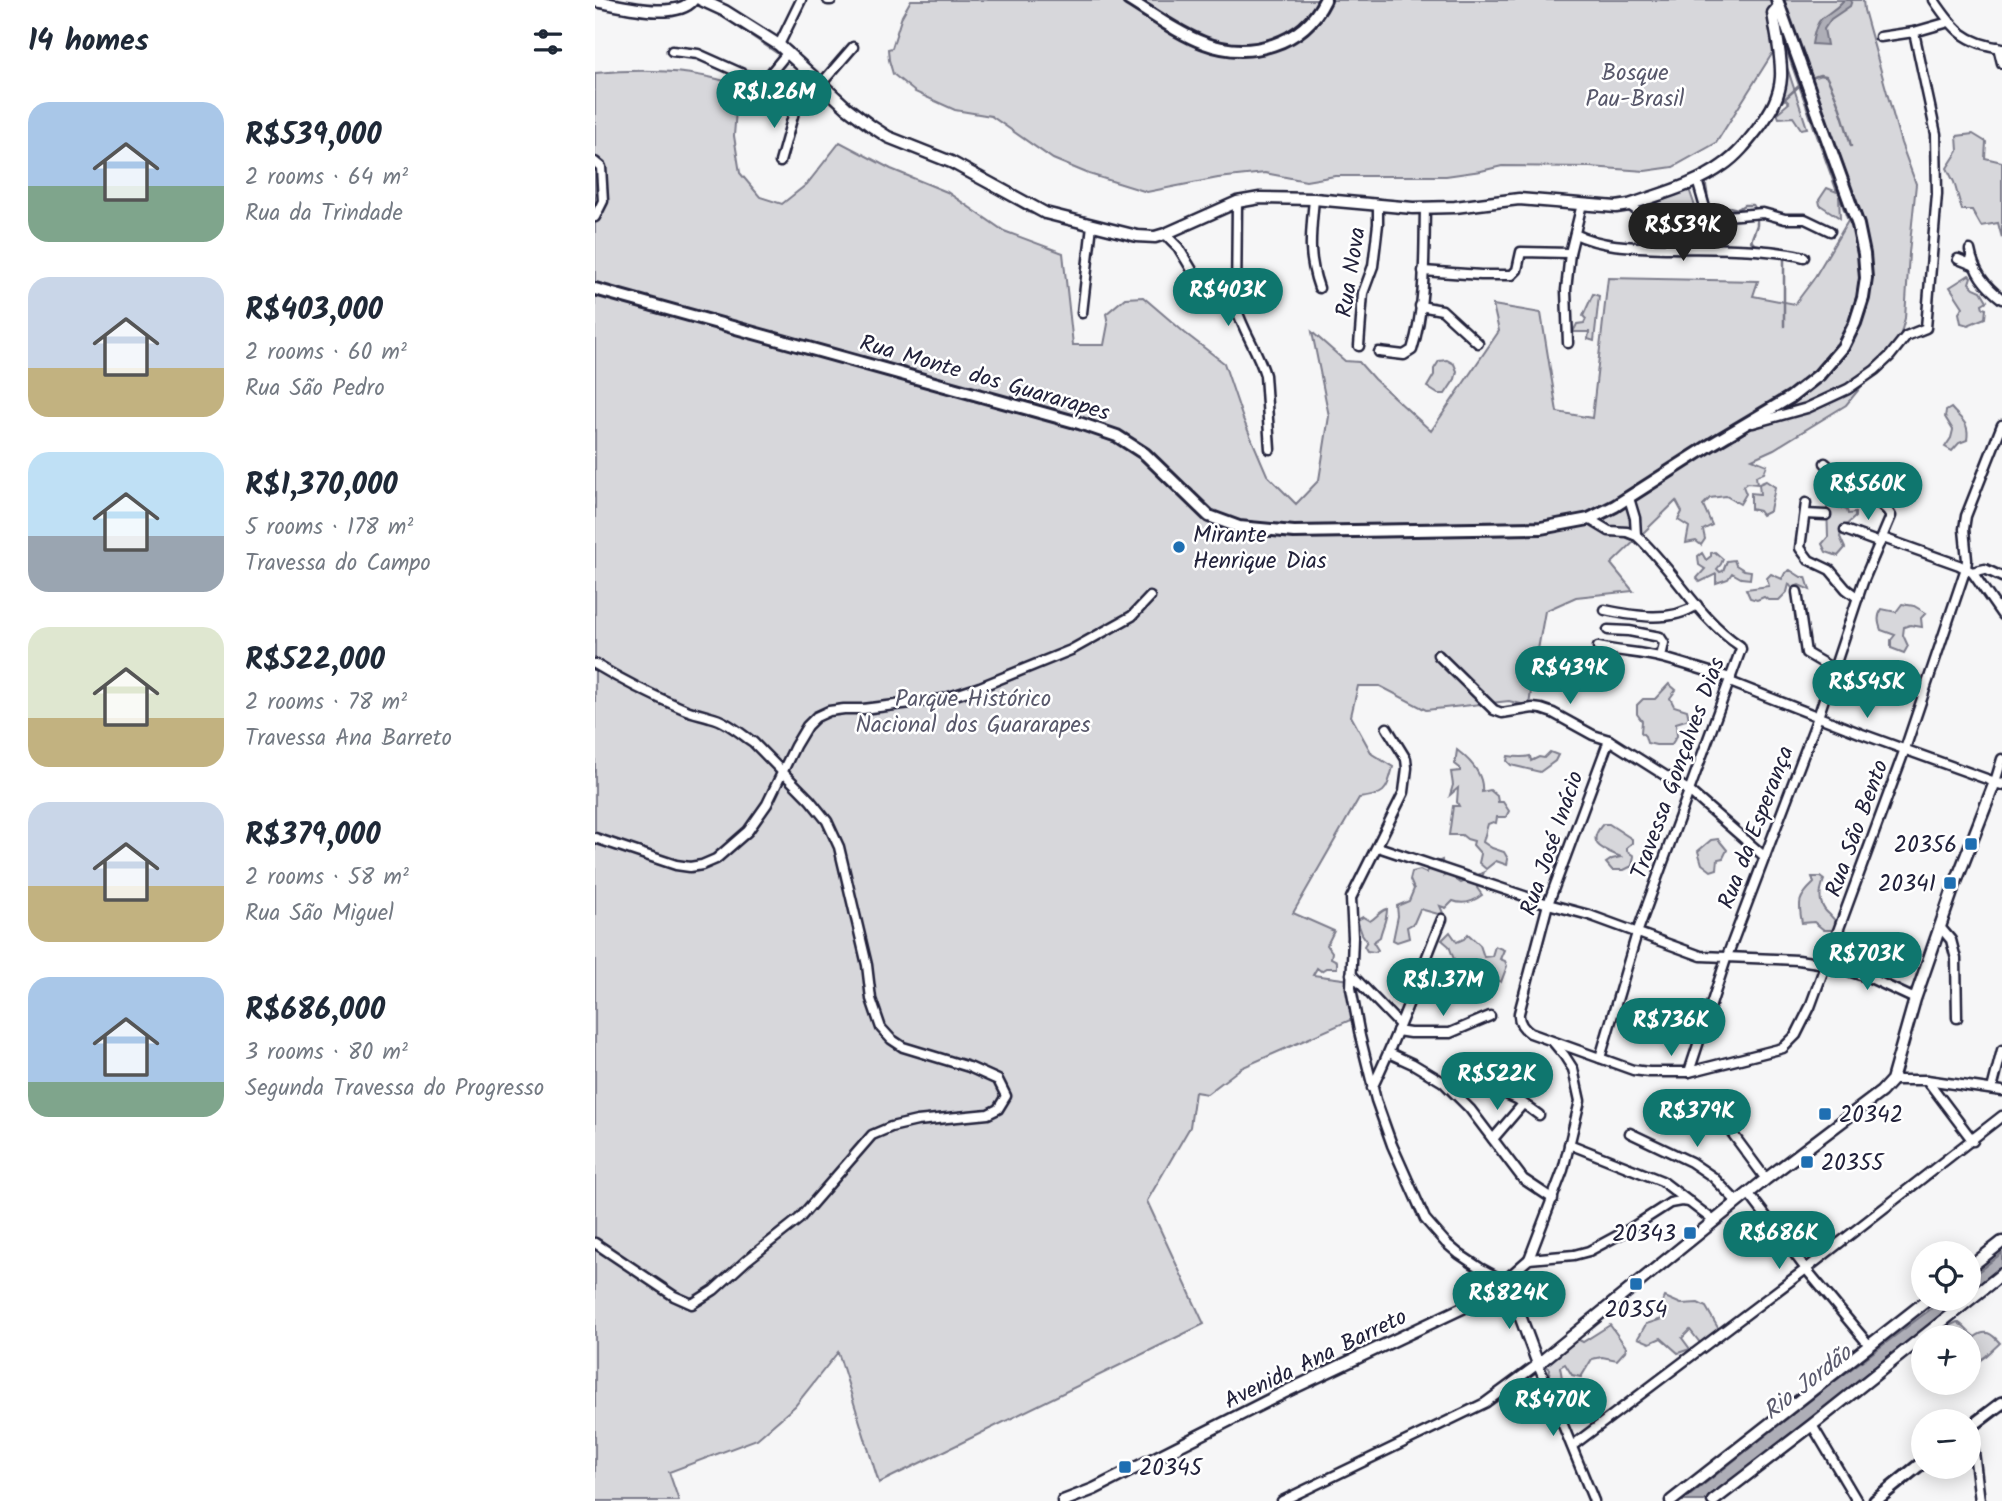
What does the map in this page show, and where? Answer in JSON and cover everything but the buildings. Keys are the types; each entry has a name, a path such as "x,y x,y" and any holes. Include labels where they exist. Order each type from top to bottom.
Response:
{"main road":[{"path":"1129,0 1200,42 1233,50 1252,50 1284,41 1308,24 1325,0"},
{"name":"Rua Monte dos Guararapes","path":"595,289 1079,422 1117,436 1145,454 1209,516 1239,527 1293,532 1541,528 1589,519 1629,498 1791,397 1819,375 1843,347 1855,323 1866,278 1858,225 1778,3"},
{"path":"1981,1419 2002,1403"},
{"path":"1875,1501 1911,1472"}],"street":[{"path":"595,1 671,11 682,9 693,0"},
{"path":"701,0 722,4 779,45 846,107 888,137 951,162 1045,214 1146,237 1165,234 1237,202 1260,198 1314,199 1425,208 1519,200 1616,207 1698,183 1739,151 1775,104 1781,77 1773,13 1778,3"},
{"path":"779,45 801,0"},
{"path":"1934,0 1949,22 1966,38 1982,45 2000,48 2002,63"},
{"path":"1880,37 1914,32 1949,22"},
{"path":"1745,425 1807,408 1848,388 1875,370 1906,336 1926,328 1937,194 1936,134 1914,32"},
{"path":"780,162 798,98 853,47"},
{"path":"672,51 698,54 745,75 765,80 788,52"},
{"path":"595,162 601,167 603,201 595,217"},
{"path":"1698,183 1708,218"},
{"path":"1314,199 1310,251 1319,288"},
{"path":"1237,202 1236,307 1265,375 1270,449"},
{"name":"Rua Nova","path":"1359,346 1363,293 1373,265 1378,204"},
{"path":"1568,343 1566,290 1570,253 1582,204"},
{"path":"1629,205 1642,214 1689,219 1763,212 1785,219 1805,219 1831,231"},
{"path":"1379,352 1404,355 1410,353 1417,333 1425,208"},
{"path":"1082,313 1092,225"},
{"path":"1165,234 1178,247 1195,275 1236,288"},
{"path":"1575,234 1597,242 1618,245 1764,251 1804,257"},
{"path":"1970,250 1973,265 1986,286 2002,299"},
{"path":"1423,271 1512,275 1517,270 1521,252 1570,253"},
{"path":"1958,259 1973,265"},
{"path":"1420,306 1449,314 1478,343"},
{"name":"Rua São Bento","path":"1552,1041 1620,1067 1649,1072 1689,1072 1783,1048 1792,1042 1810,1007 1969,570 1964,529 1966,516 2002,425"},
{"name":"Rua da Esperança","path":"1689,1072 1726,959 1818,717 1858,598 1890,519 1890,512 1873,499 1857,492 1825,463"},
{"path":"1589,519 1609,531 1636,535 1635,518 1629,498"},
{"path":"1806,503 1800,543 1803,553 1814,563 1830,570 1846,589 1858,598"},
{"path":"1805,514 1826,515"},
{"path":"1845,530 1969,570 1985,569 2002,577"},
{"name":"Travessa Gonçalves Dias","path":"1600,1058 1637,933 1741,647 1721,631 1636,535"},
{"path":"1969,570 2002,615"},
{"path":"1797,592 1805,653 1835,670"},
{"path":"595,838 676,865 690,867 716,859 748,831 767,804 782,770 807,726 816,717 829,711 943,699 980,687 1071,650 1132,616 1150,597"},
{"path":"1605,610 1627,615 1671,616 1697,605"},
{"path":"1608,630 1660,637 1664,643 1661,657"},
{"path":"1598,647 1661,657 1710,673 1818,717 1999,783"},
{"path":"1439,655 1457,676 1498,712 1541,709 1609,740 1688,790 1765,857"},
{"path":"595,664 662,700 718,720 753,742 782,770 827,821 839,847 867,965 871,999 881,1028 903,1047 969,1067 999,1080 1006,1096 997,1109 988,1114 917,1121 872,1135 799,1219 714,1290 692,1304 674,1296 595,1243"},
{"path":"1387,728 1406,760 1408,768 1404,792 1352,898 1353,1003 1372,1088 1392,1145 1425,1219 1459,1254 1506,1284 1594,1501"},
{"name":"Rua José Inácio","path":"1529,1259 1563,1170 1580,1101 1573,1069 1564,1055 1552,1041 1530,1033 1518,1018 1548,904 1609,740"},
{"path":"1282,1501 1485,1403 1506,1390 1737,1202 1868,1102 1892,1080 1915,999 1952,892 1999,783 2002,759"},
{"path":"1378,847 1548,904 1589,915 1701,956 1798,960 1826,964 1870,978 1915,999"},
{"path":"1372,1088 1389,1053 1442,919"},
{"path":"1940,927 1951,940 1956,959 1957,1018"},
{"path":"1351,974 1398,1028 1410,1033 1450,1033 1490,1016"},
{"path":"1991,1089 2002,1050"},
{"path":"1389,1053 1413,1063 1443,1082 1463,1101 1523,1179 1553,1199"},
{"path":"1480,1077 1539,1115"},
{"path":"1892,1080 1927,1080 2002,1091"},
{"path":"1927,1080 1973,1141"},
{"path":"1493,1139 1523,1104"},
{"path":"1680,1110 1694,1113 1715,1110 1766,1179"},
{"path":"1572,1446 1973,1141 2002,1116"},
{"path":"1630,1133 1691,1162 1713,1177 1737,1202"},
{"path":"1569,1144 1662,1181 1714,1221"},
{"path":"1749,1194 1869,1345"},
{"path":"1506,1284 1529,1259 1589,1251 1670,1203 1690,1202"},
{"path":"1981,1259 2002,1242"},
{"path":"1713,1501 2001,1277"},
{"name":"Avenida Ana Barreto","path":"1063,1501 1088,1497 1283,1393 1506,1284"},
{"path":"1671,1501 1913,1311"},
{"path":"1812,1425 1857,1501"},
{"path":"1977,1479 1980,1501"}],"green space":[{"name":"Parque Histórico Nacional dos Guararapes","path":"911,0 1863,0 1901,143 1916,184 1905,318 1899,341 1846,405 1774,449 1752,459 1767,465 1764,473 1756,476 1757,484 1747,483 1743,486 1746,494 1740,504 1726,496 1710,498 1703,505 1712,525 1703,530 1705,539 1701,545 1696,541 1686,543 1689,527 1678,520 1682,512 1676,501 1611,564 1633,591 1576,597 1545,611 1537,655 1548,662 1548,668 1544,668 1545,681 1555,683 1556,677 1561,676 1558,691 1538,685 1531,691 1529,706 1509,701 1426,710 1380,686 1358,686 1351,716 1372,754 1393,767 1391,775 1383,791 1359,798 1293,913 1334,931 1327,945 1332,952 1331,958 1337,961 1337,968 1321,971 1317,968 1313,975 1350,980 1355,1018 1241,1068 1207,1094 1195,1092 1190,1127 1147,1201 1204,1324 879,1483 838,1352 795,1406 757,1439 669,1472 679,1501 595,1501 595,73 662,71 728,82 737,97 734,136 740,173 760,197 782,204 807,184 840,142 891,169 947,192 1004,231 1063,253 1073,345 1104,345 1108,324 1106,314 1125,298 1143,297 1224,363 1243,419 1267,475 1296,504 1319,480 1329,416 1312,332 1345,361 1359,362 1431,431 1499,331 1493,305 1541,313 1557,412 1592,418 1608,278 1758,281 1753,296 1795,304 1813,280 1848,221 1839,196 1840,218 1820,205 1819,200 1827,188 1837,192 1782,38 1716,143 1673,167 1645,171 1502,166 1446,176 1335,176 1306,181 1265,173 1218,178 1147,192 1089,174 1053,159 991,116 955,110 915,92 893,74 888,49 892,48 902,16"},
{"path":"1787,67 1807,128 1801,129 1793,117 1779,118 1777,113 1789,103 1783,97"},
{"path":"1973,134 1986,142 1985,158 2002,162 2002,238 1998,223 1981,226 1972,210 1962,210 1947,168 1958,151 1957,136"},
{"path":"1689,189 1698,215 1692,217 1637,211"},
{"path":"1969,275 1969,283 1981,291 1987,301 1982,304 1986,309 1985,318 1968,325 1961,323 1959,313 1963,307 1950,287"},
{"path":"1593,294 1599,296 1594,341 1588,339 1589,332 1573,332 1577,324 1584,323 1586,319 1583,316"},
{"path":"1447,360 1454,364 1457,371 1455,379 1445,394 1438,394 1427,387 1439,361"},
{"path":"1951,408 1964,422 1968,434 1967,440 1959,443 1952,451 1945,447 1953,430 1945,417 1946,411"},
{"path":"1766,481 1775,487 1770,511 1762,515 1751,509 1751,493 1760,494 1759,484"},
{"path":"1833,499 1834,506 1847,510 1848,514 1855,513 1855,517 1843,528 1840,537 1845,548 1838,556 1826,552 1822,544 1828,537 1827,504"},
{"path":"1715,552 1723,559 1717,569 1720,572 1727,561 1734,560 1736,565 1751,571 1750,579 1732,573 1728,579 1716,583 1716,574 1700,582 1697,578 1705,569 1699,565 1698,556 1702,553 1706,560"},
{"path":"1790,570 1806,577 1810,590 1799,585 1792,588 1789,584 1787,592 1779,600 1750,598 1746,589 1769,586 1767,578 1771,574 1782,579"},
{"path":"1902,604 1914,606 1926,613 1921,618 1922,627 1904,627 1903,635 1908,646 1904,653 1891,648 1891,640 1895,635 1881,630 1879,619 1882,609 1896,612"},
{"path":"1669,684 1676,690 1670,698 1674,706 1687,710 1689,719 1676,723 1677,736 1671,745 1647,743 1641,732 1642,721 1637,714 1637,705 1643,699 1655,699"},
{"path":"1457,750 1475,768 1481,780 1482,792 1490,790 1497,796 1498,802 1503,802 1509,811 1506,817 1497,817 1496,823 1488,824 1483,842 1504,852 1508,859 1507,865 1496,861 1486,869 1479,863 1481,854 1473,845 1474,841 1462,835 1449,835 1453,806 1459,806 1458,788 1450,795 1453,785 1451,772 1460,771 1455,764"},
{"path":"1550,752 1558,755 1555,761 1540,772 1511,765 1507,761 1508,756 1530,756 1531,761 1544,758"},
{"path":"1603,824 1609,824 1632,839 1627,851 1634,856 1632,866 1624,870 1612,870 1606,863 1621,857 1603,849 1596,842 1598,831"},
{"path":"1718,839 1727,850 1723,858 1718,859 1717,869 1711,871 1702,864 1698,851 1711,840"},
{"path":"1442,860 1444,876 1448,871 1461,883 1484,872 1477,888 1482,895 1468,902 1453,901 1446,908 1440,906 1443,913 1420,909 1414,923 1407,927 1409,938 1397,942 1393,940 1398,916 1397,906 1409,901 1414,889 1410,880 1412,872 1420,870 1426,873 1429,866"},
{"path":"1812,877 1824,880 1821,899 1823,907 1837,925 1832,930 1824,930 1814,922 1802,923 1800,901 1814,883"},
{"path":"1387,909 1380,937 1373,942 1378,950 1367,951 1364,946 1367,941 1357,920 1363,917 1370,921"},
{"path":"1450,932 1457,942 1468,934 1480,945 1484,957 1492,956 1495,946 1504,950 1500,959 1505,961 1507,966 1501,982 1455,962 1449,946 1442,940"},
{"path":"1665,1297 1681,1304 1698,1303 1706,1307 1721,1333 1701,1344 1690,1330 1682,1338 1690,1349 1678,1353 1661,1338 1650,1343 1638,1338 1646,1324 1662,1319"},
{"path":"1610,1325 1626,1347 1617,1360 1602,1357 1592,1359 1581,1377 1572,1375 1565,1364 1560,1367 1563,1383 1554,1386 1548,1380 1550,1369 1545,1365 1577,1339 1583,1342"},
{"path":"1982,1333 1988,1333 2000,1343 1981,1360"}],"shaded area":[{"path":"1844,0 1852,0 1850,6 1831,19 1824,29 1827,45 1812,44 1820,20"},
{"path":"2002,1253 2002,1268 1981,1285 1981,1270"},
{"name":"Rio Jordão","path":"1928,1311 1949,1311 1931,1325 1911,1325 1911,1340 1704,1501 1683,1501"}],"waterway":[{"path":"716,12 792,63"},
{"path":"1814,77 1826,76 1841,110 1851,146"},
{"path":"1779,104 1800,85"},
{"path":"1705,180 1712,209 1738,209 1744,205 1753,205 1756,210"},
{"path":"1005,196 1030,213 1039,215"},
{"path":"1757,220 1751,241 1768,247"},
{"path":"1129,239 1153,242"},
{"path":"1784,256 1784,326"}],"place":[{"name":"Mirante Henrique Dias","path":"1179,547"},
{"name":"20356","path":"1971,844"},
{"name":"20341","path":"1950,883"},
{"name":"20342","path":"1825,1114"},
{"name":"20355","path":"1807,1162"},
{"name":"20343","path":"1690,1233"},
{"name":"20354","path":"1636,1284"},
{"name":"20345","path":"1125,1467"}],"park label":[{"name":"Bosque Pau-Brasil","path":"1635,85"}]}
